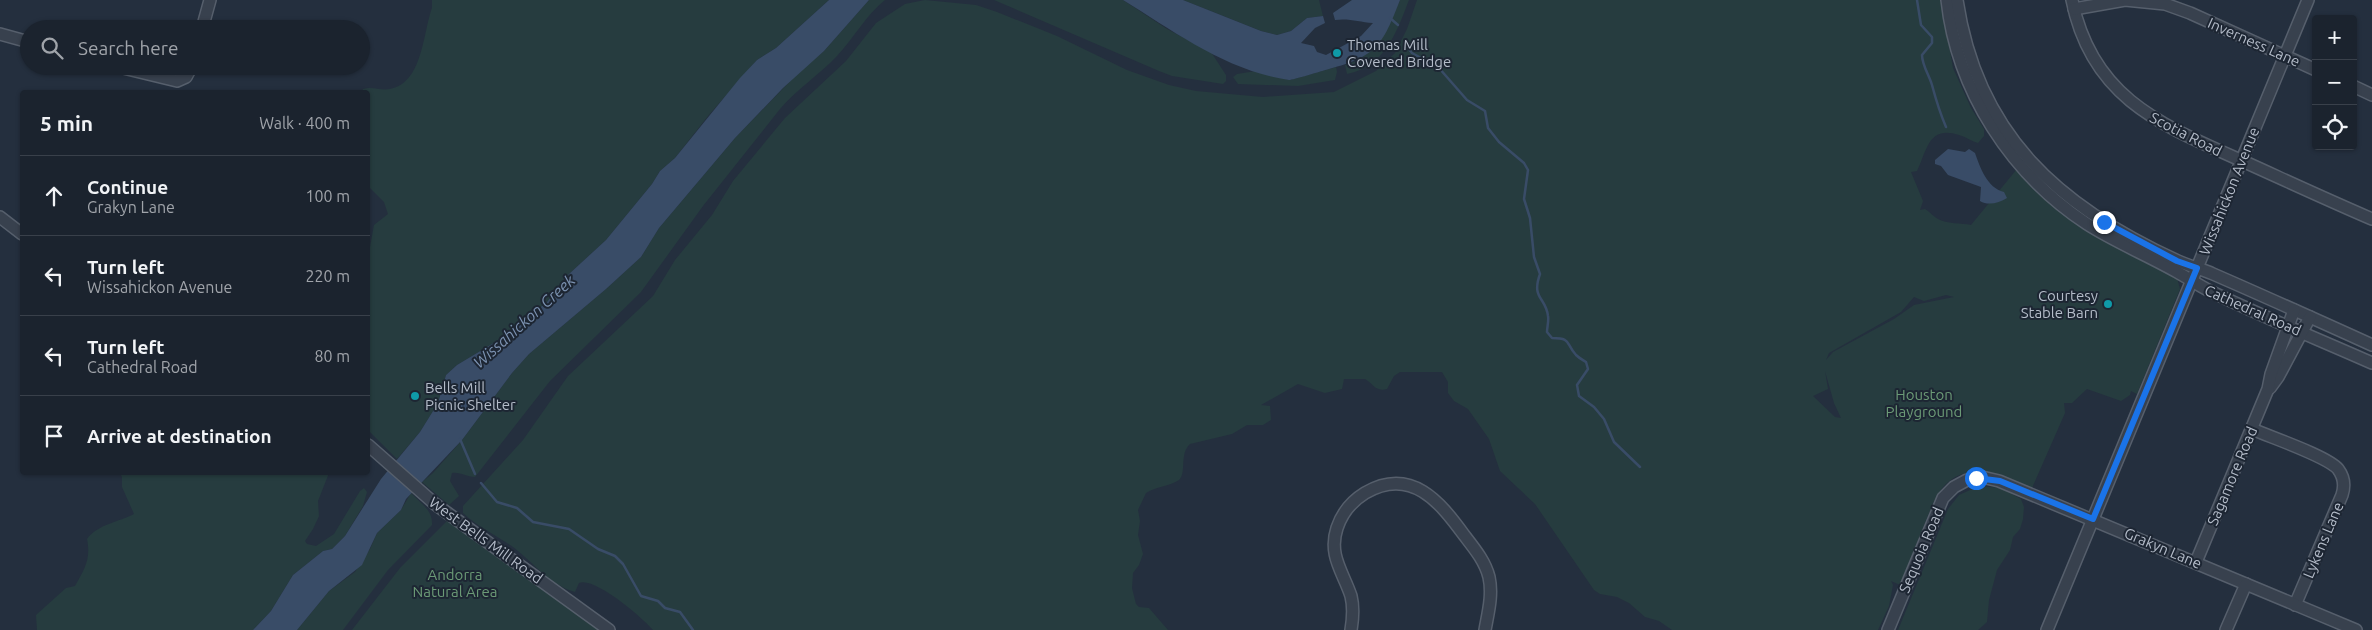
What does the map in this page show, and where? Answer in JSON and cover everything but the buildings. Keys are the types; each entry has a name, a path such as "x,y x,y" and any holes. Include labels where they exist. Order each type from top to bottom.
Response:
{"street":[{"path":"204,20 210,0"},
{"name":"Cathedral Road","path":"1947,0 1952,29 1968,81 1989,122 2016,161 2041,187 2082,220 2192,281 2372,364"},
{"name":"Cathedral Road","path":"1957,0 1968,52 1982,88 2000,121 2037,169 2088,212 2177,261 2372,345"},
{"name":"Inverness Lane","path":"2073,4 2125,0 2166,4 2312,68"},
{"name":"Wissahickon Avenue","path":"2047,630 2308,0"},
{"name":"Scotia Road","path":"2073,4 2083,35 2096,60 2113,83 2134,105 2170,129 2372,219"},
{"path":"0,34 20,40"},
{"path":"150,75 173,81 184,79 186,75"},
{"path":"2357,88 2372,95"},
{"path":"0,217 20,232"},
{"name":"Sagamore Road","path":"2196,562 2268,389 2271,374 2294,310"},
{"name":"Sagamore Road","path":"2268,389 2278,377 2310,317"},
{"name":"Lykens Lane","path":"2252,429 2327,461 2341,474 2344,482 2342,495 2295,605"},
{"name":"West Bells Mill Road","path":"370,447 426,497 609,630"},
{"name":"Grakyn Lane","path":"1967,480 1982,477 2000,481 2356,630"},
{"name":"Sequoia Road","path":"1888,630 1939,506 1948,492 1967,480"},
{"path":"1351,630 1352,603 1337,566 1334,541 1343,514 1354,501 1366,492 1389,485 1413,487 1434,498 1445,508 1480,556 1488,572 1491,593 1485,630"},
{"path":"2226,630 2246,584"}],"green space":[{"path":"432,0 829,0 776,48 757,60 708,116 675,158 660,171 652,184 606,240 569,274 547,302 502,338 457,365 446,375 438,403 420,432 397,459 370,432 370,247 374,225 388,214 384,202 370,188 370,90 363,90 367,88 390,89 401,85 409,77 420,55 432,8"},
{"path":"869,0 885,0 837,56 780,109 703,206 641,292 550,381 475,477 452,473 450,481 459,496 449,505 422,482 433,473 462,440 512,373 529,354 641,257 659,228 735,138 800,71 824,51"},
{"name":"Houston Playground","path":"925,0 976,5 1057,36 1127,70 1169,85 1196,91 1263,97 1334,92 1376,71 1395,53 1407,29 1417,0 1941,0 1953,68 1971,108 1984,129 1984,136 1978,143 1949,133 1941,134 1930,142 1917,171 1911,172 1923,201 1920,210 1925,209 1941,221 1971,225 2017,169 2033,186 2177,278 2180,289 2137,394 2131,391 2130,395 2121,401 2087,389 2072,403 2064,403 2065,413 2032,488 1991,474 1978,472 1966,473 1954,478 1944,487 1934,501 1900,585 1891,581 1893,585 1889,606 1878,630 1672,630 1659,621 1645,617 1629,603 1617,597 1600,594 1594,590 1535,504 1500,471 1489,439 1468,409 1454,401 1448,393 1448,382 1442,372 1400,372 1394,376 1387,389 1383,390 1365,379 1344,379 1342,389 1325,393 1298,384 1261,405 1270,406 1271,420 1263,425 1247,425 1232,434 1190,444 1185,453 1183,473 1179,480 1146,493 1138,510 1140,521 1138,535 1143,554 1139,565 1133,573 1132,588 1136,604 1139,607 1149,608 1168,630 653,630 618,599 595,586 579,583 575,592 566,589 542,573 513,547 469,518 463,513 463,506 523,440 568,376 653,296 675,260 712,215 733,181 785,118 846,61 876,23 905,4","holes":["1946,295 1954,297 1914,305 1894,319 1833,352 1826,360 1829,353 1901,312 1914,297 1924,301","1825,371 1834,403 1841,418 1835,417 1813,396 1828,389"]},
{"path":"994,0 1123,0 1167,29 1211,52 1226,75 1226,81 1223,84 1172,76"},
{"path":"1183,0 1319,0 1323,16 1307,18 1291,31 1277,35 1261,31"},
{"path":"1400,0 1409,0 1400,24 1388,46 1371,64 1347,74 1345,65 1360,60 1387,29"},
{"path":"1336,67 1335,80 1298,86 1238,84 1233,77 1237,74 1256,71 1290,80"},
{"path":"121,475 328,475 318,501 319,516 305,541 307,544 316,546 334,534 360,491 364,488 367,492 363,506 345,536 332,549 323,551 293,575 271,611 253,630 37,630 36,615 66,588 75,586 79,580 88,558 87,539 97,530 134,514 122,487"},
{"path":"1979,486 2001,488 2021,499 2024,507 2020,529 2013,537 2010,550 1997,570 1989,600 1987,622 1978,630 1898,630 1948,509 1959,495"},
{"path":"411,493 431,515 432,525 388,570 343,630 297,630 329,591 355,572 370,549 377,533 401,510"},
{"name":"Andorra Natural Area","path":"448,520 602,630 352,630 400,568"}],"water":[{"name":"Wissahickon Creek","path":"829,0 869,0 824,51 783,88 735,138 659,228 641,257 529,354 512,373 462,440 406,499 401,510 377,533 362,565 329,591 297,630 253,630 271,611 293,575 323,551 332,549 345,536 381,479 420,432 438,403 446,375 457,365 502,338 547,302 569,274 606,240 652,184 660,171 675,158 740,78 757,60 776,48"},
{"path":"1123,0 1183,0 1261,31 1277,35 1291,31 1307,18 1323,16 1325,23 1315,28 1301,43 1314,46 1317,52 1326,55 1361,36 1373,23 1335,20 1333,13 1352,0 1400,0 1382,39 1368,54 1345,64 1289,80 1244,68 1202,49"},
{"path":"1948,149 1965,152 1969,149 1975,153 1989,182 1998,190 2004,192 2007,198 1994,203 1983,203 1980,201 1981,187 1948,175 1941,166 1935,164 1935,160"}],"waterway":[{"path":"1917,0 1921,25 1932,37 1932,43 1922,55 1923,62 1946,127"},
{"path":"1390,18 1398,25"},
{"path":"1405,44 1412,53 1439,68 1467,100 1485,111 1488,128 1499,142 1524,163 1528,170 1524,199 1530,218 1534,257 1540,274 1537,288 1538,293 1547,310 1547,332 1552,338 1565,340 1576,355 1586,362 1588,369 1577,385 1579,396 1594,407 1604,419 1614,442 1640,467"},
{"path":"460,439 475,474"},
{"path":"481,483 497,502 517,508 533,522 569,529 598,549 615,556 623,564 641,596 658,601 665,608 680,612 693,630"}],"place":[{"name":"Thomas Mill Covered Bridge","path":"1337,53"},
{"name":"Courtesy Stable Barn","path":"2108,304"},
{"name":"Bells Mill Picnic Shelter","path":"415,396"}],"route":[{"path":"1976,478 1991,478 2000,481 2093,519 2197,268 2177,261 2104,222"}]}
